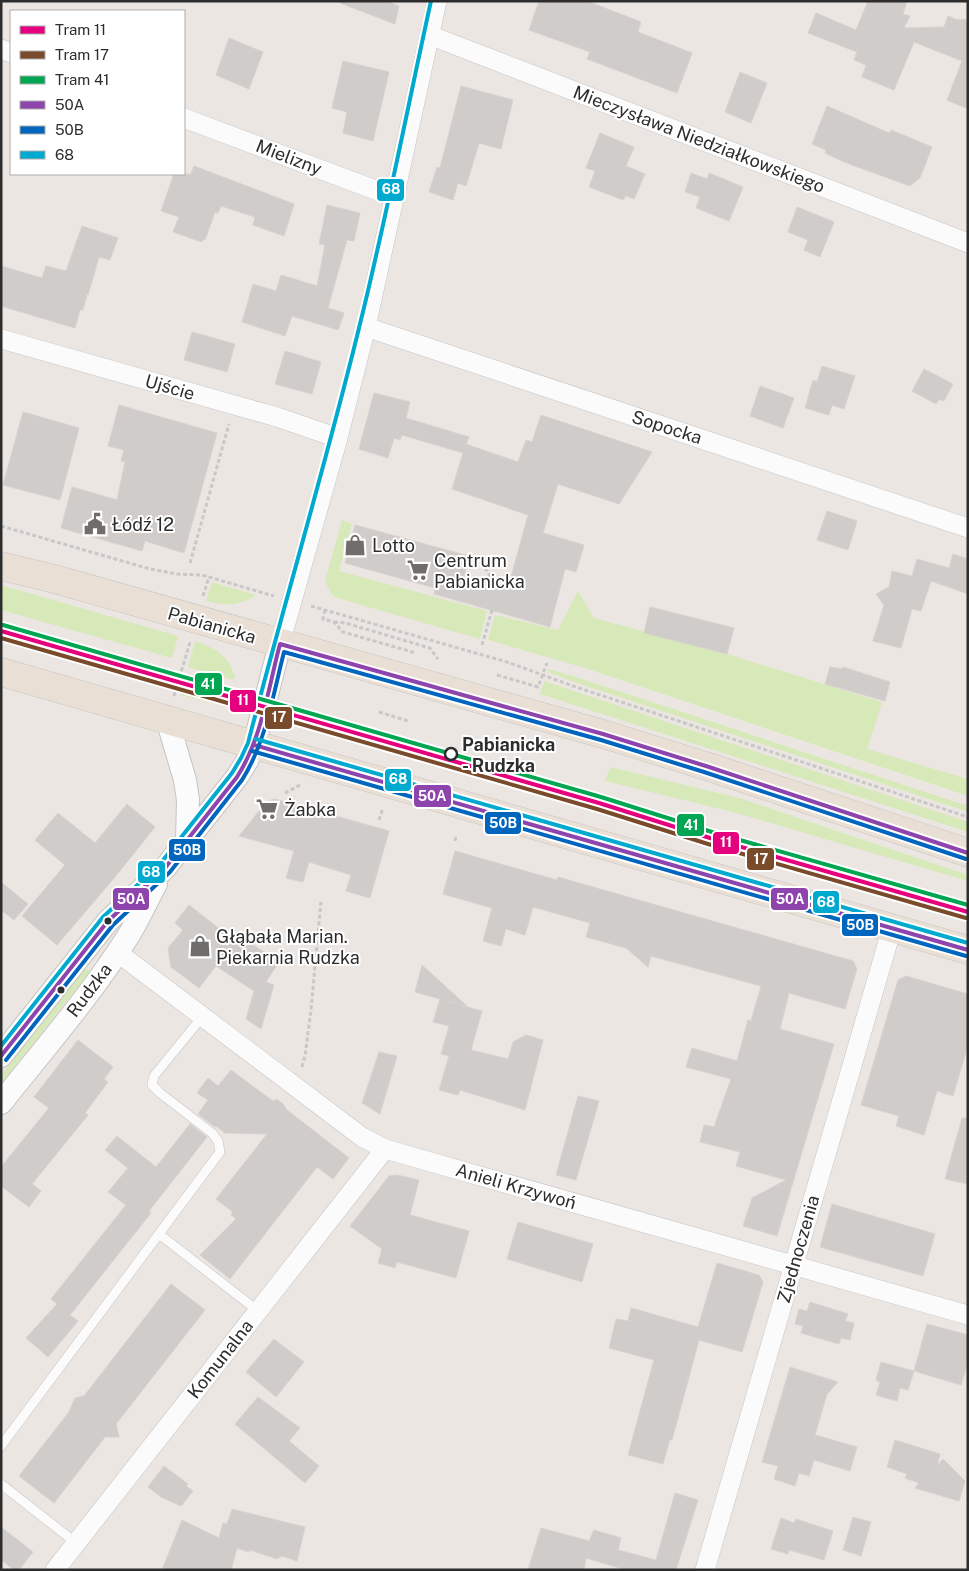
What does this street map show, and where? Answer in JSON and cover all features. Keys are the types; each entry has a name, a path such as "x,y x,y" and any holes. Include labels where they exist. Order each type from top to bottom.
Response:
{"main road":[{"name":"Pabianicka","path":"1,566 51,578 602,734 715,769 968,853"},
{"path":"1,672 968,950"}],"street":[{"path":"280,644 338,438 366,327 437,1"},
{"name":"Mieczysława Niedziałkowskiego","path":"430,36 968,243"},
{"name":"Mielizny","path":"185,118 394,197"},
{"name":"Sopocka","path":"366,327 968,528"},
{"name":"Ujście","path":"1,339 276,417 338,438"},
{"name":"Rudzka","path":"1,1056 108,921 165,868 247,761 254,745 280,644"},
{"path":"167,719 185,780 188,800 187,841"},
{"name":"Rudzka","path":"1,1103 118,952 165,868"},
{"name":"Zjednoczenia","path":"710,1569 793,1266 892,928"},
{"name":"Anieli Krzywoń","path":"118,952 362,1137 385,1148 968,1315"},
{"name":"Komunalna","path":"57,1569 385,1148"}],"lane":[{"path":"1,1446 220,1152 218,1141 212,1133 152,1085 154,1076 202,1016"},
{"path":"159,1234 258,1311"},
{"path":"1,1484 76,1543"}],"path":[{"path":"190,563 234,405"},
{"path":"1,526 150,569 177,574 202,575 507,662 968,817"},
{"path":"485,568 498,587"},
{"path":"167,719 209,577"},
{"path":"325,610 323,619 345,623 430,648 438,659"},
{"path":"482,645 492,610"},
{"path":"334,622 343,632 420,654"},
{"path":"433,658 447,662"},
{"path":"492,674 538,687 547,663"},
{"path":"379,712 408,722"},
{"path":"285,793 302,784"},
{"path":"379,820 382,808 385,808"},
{"path":"455,841 456,836"},
{"path":"300,1070 305,1056 311,1010 321,901"}],"green space":[{"path":"342,520 352,524 339,571 487,611 480,639 337,598 331,594 325,581"},
{"path":"212,582 256,595 250,599 232,604 206,601"},
{"path":"1,585 178,636 172,658 1,610"},
{"path":"578,591 594,618 727,654 882,702 867,749 968,779 968,796 585,668 488,640 495,615 558,630"},
{"path":"195,641 214,649 224,657 235,675 234,680 188,667"},
{"path":"549,669 968,806 968,812 574,682 548,672"},
{"path":"544,681 968,822 968,832 540,694"},
{"path":"182,688 223,699 212,703 180,695"},
{"path":"610,767 739,798 968,875 968,881 733,812 605,781"},
{"path":"87,969 89,973 1,1084 1,1075 84,970"}],"building":[{"path":"340,1 387,1 399,6 395,24 340,3"},
{"path":"539,1 587,1 641,22 638,32 692,53 677,93 587,59 590,52 529,30"},
{"path":"868,1 907,1 903,14 910,16 904,28 944,27 948,16 958,20 968,19 968,109 947,100 962,61 914,42 894,90 862,77 866,65 854,60 857,52 808,33 816,13 856,30"},
{"path":"229,38 263,52 249,89 216,75"},
{"path":"343,61 389,72 373,141 343,133 347,112 332,108"},
{"path":"740,72 767,83 751,123 725,112"},
{"path":"461,86 513,100 501,149 479,143 466,186 458,183 453,200 429,192 437,167 440,168"},
{"path":"827,106 889,133 891,130 932,147 920,178 910,186 844,162 825,153 826,150 812,144"},
{"path":"600,133 634,147 626,166 645,174 634,199 626,196 623,200 589,187 595,171 586,168"},
{"path":"194,166 294,204 284,236 253,225 255,217 221,206 218,213 215,212 205,240 203,239 202,242 173,232 179,217 161,211 174,175 191,174"},
{"path":"691,173 707,179 709,173 743,187 729,221 696,208 700,197 685,192"},
{"path":"327,205 360,213 354,241 347,240 328,308 344,313 338,330 292,316 285,336 242,322 253,284 276,291 281,275 317,286 325,245 319,244"},
{"path":"797,207 834,222 820,257 804,250 808,240 788,232"},
{"path":"82,226 118,238 110,260 99,257 83,310 80,310 75,328 1,306 1,266 42,278 46,266 66,271"},
{"path":"192,332 235,344 227,372 184,360"},
{"path":"285,351 321,362 312,394 275,384"},
{"path":"822,366 855,376 844,409 832,405 829,415 805,408 813,380 817,382"},
{"path":"924,369 953,384 944,401 939,399 936,404 912,391"},
{"path":"760,386 794,398 783,428 750,416"},
{"path":"374,393 410,402 406,418 469,437 466,444 518,462 526,440 532,442 541,415 652,452 619,504 558,484 543,533 584,545 576,572 565,569 550,627 434,594 435,588 345,563 355,525 469,556 464,577 508,588 528,515 452,489 463,453 402,435 400,440 394,438 388,458 359,449"},
{"path":"119,405 217,433 184,553 145,541 142,551 61,528 72,487 117,500 125,462 121,461 124,450 108,446"},
{"path":"23,412 79,428 60,500 3,485"},
{"path":"827,511 857,521 848,550 817,540"},
{"path":"953,554 968,559 968,594 931,581 921,611 912,609 901,648 873,641 884,605 876,594 889,587 892,571 912,576 917,559 949,568"},
{"path":"650,607 734,628 727,654 644,633"},
{"path":"830,667 842,669 843,667 890,682 885,701 825,684"},
{"path":"275,799 389,831 370,898 346,891 351,875 309,862 303,882 286,878 294,851 239,836 267,801"},
{"path":"127,804 155,827 57,945 22,916 65,865 35,840 58,813 95,843"},
{"path":"455,851 557,880 558,877 853,961 857,969 845,1009 789,993 780,1029 834,1044 777,1236 743,1226 752,1198 786,1180 736,1166 740,1152 700,1142 704,1125 714,1127 731,1079 686,1067 692,1048 737,1061 748,1020 751,1021 761,986 651,956 648,967 626,948 586,937 590,923 533,907 525,935 506,929 501,946 483,941 492,908 443,894"},
{"path":"1,882 28,904 14,920 1,910"},
{"path":"189,905 236,942 240,936 279,962 266,982 274,985 261,1029 246,1019 254,991 216,966 199,988 171,967 168,948 183,930 175,923"},
{"path":"422,965 468,1007 446,1001 482,1011 471,1050 508,1059 513,1042 526,1035 543,1040 525,1110 460,1090 458,1095 439,1090 449,1056 441,1054 449,1026 433,1022 440,999 415,992"},
{"path":"906,976 968,994 968,1045 953,1096 937,1091 924,1135 896,1126 899,1116 861,1105 898,980"},
{"path":"78,1040 113,1067 104,1079 108,1082 85,1113 88,1115 32,1184 41,1191 29,1207 1,1186 1,1167 49,1108 34,1097"},
{"path":"379,1052 397,1056 380,1114 362,1103"},
{"path":"231,1070 273,1101 277,1099 287,1110 349,1158 333,1179 317,1167 230,1279 200,1255 236,1219 231,1215 233,1212 216,1199 267,1134 225,1133 198,1114 208,1100 197,1093 208,1078 218,1086"},
{"path":"578,1096 599,1101 576,1180 556,1175"},
{"path":"962,1118 968,1118 968,1184 945,1179"},
{"path":"190,1124 207,1137 149,1211 151,1213 70,1315 78,1321 48,1357 26,1338 57,1304 51,1299 126,1205 108,1192 128,1168 105,1150 117,1136 156,1167"},
{"path":"397,1175 419,1180 410,1215 469,1231 456,1278 397,1262 395,1268 378,1263 382,1249 350,1226 389,1176"},
{"path":"832,1204 935,1234 923,1276 820,1247"},
{"path":"518,1222 593,1244 582,1282 507,1259"},
{"path":"717,1263 759,1275 763,1282 742,1352 699,1340 672,1440 670,1439 663,1464 628,1455 654,1360 609,1348 616,1319 628,1321 631,1308 698,1327"},
{"path":"171,1284 205,1310 116,1424 119,1437 105,1437 54,1503 19,1476 69,1412 75,1398 84,1396"},
{"path":"810,1302 848,1314 845,1321 854,1323 850,1340 841,1338 839,1344 801,1333 803,1326 795,1324 799,1309 807,1311"},
{"path":"927,1324 968,1335 968,1362 961,1385 914,1371"},
{"path":"274,1339 304,1362 276,1397 246,1372"},
{"path":"881,1362 914,1371 908,1390 900,1388 897,1401 876,1395 880,1382 876,1380"},
{"path":"790,1367 838,1382 827,1394 815,1435 857,1447 850,1471 814,1460 809,1476 799,1473 795,1486 774,1479 778,1466 762,1462"},
{"path":"258,1397 300,1428 289,1441 319,1466 305,1483 235,1424"},
{"path":"895,1440 940,1454 937,1466 943,1459 965,1481 959,1501 915,1488 919,1483 905,1478 907,1474 887,1467"},
{"path":"164,1466 188,1484 186,1486 193,1491 181,1506 161,1497 148,1487"},
{"path":"675,1493 698,1500 676,1570 626,1570 586,1558 584,1570 528,1570 541,1528 589,1541 594,1530 621,1538 618,1550 656,1560"},
{"path":"232,1509 305,1527 297,1561 282,1556 277,1559 250,1550 249,1552 237,1548 231,1570 162,1570 182,1520 219,1538 223,1523 227,1524"},
{"path":"853,1517 871,1522 861,1556 843,1550"},
{"path":"781,1518 794,1523 796,1519 833,1531 824,1560 789,1550 788,1554 771,1549"},
{"path":"1,1527 33,1552 19,1570 14,1570 1,1560"}],"tram line":[{"name":"41","path":"3,625 968,905"},
{"name":"11","path":"1,631 599,803 710,838 968,912"},
{"name":"17","path":"1,638 597,809 708,844 966,918"}],"transit line":[{"name":"68","path":"1,1046 103,917 160,864 232,773 248,743 359,328 431,1"},
{"name":"50A","path":"1,1056 108,921 165,868 237,777 253,746 268,696 280,644 603,734 706,766 968,853"},
{"name":"50B","path":"6,1060 113,925 170,872 242,780 263,734 284,652 601,740 704,772 966,859"},
{"name":"68","path":"256,739 968,943"},
{"name":"50A","path":"254,745 968,950"},
{"name":"50B","path":"252,751 966,956"}],"place":[{"name":"Łódź 12","path":"95,524"},
{"name":"Lotto","path":"355,545"},
{"name":"Centrum Pabianicka","path":"418,570"},
{"name":"Pabianicka - Rudzka","path":"451,754"},
{"name":"Żabka","path":"267,809"},
{"name":"Głąbała Marian. Piekarnia Rudzka","path":"200,946"}]}
